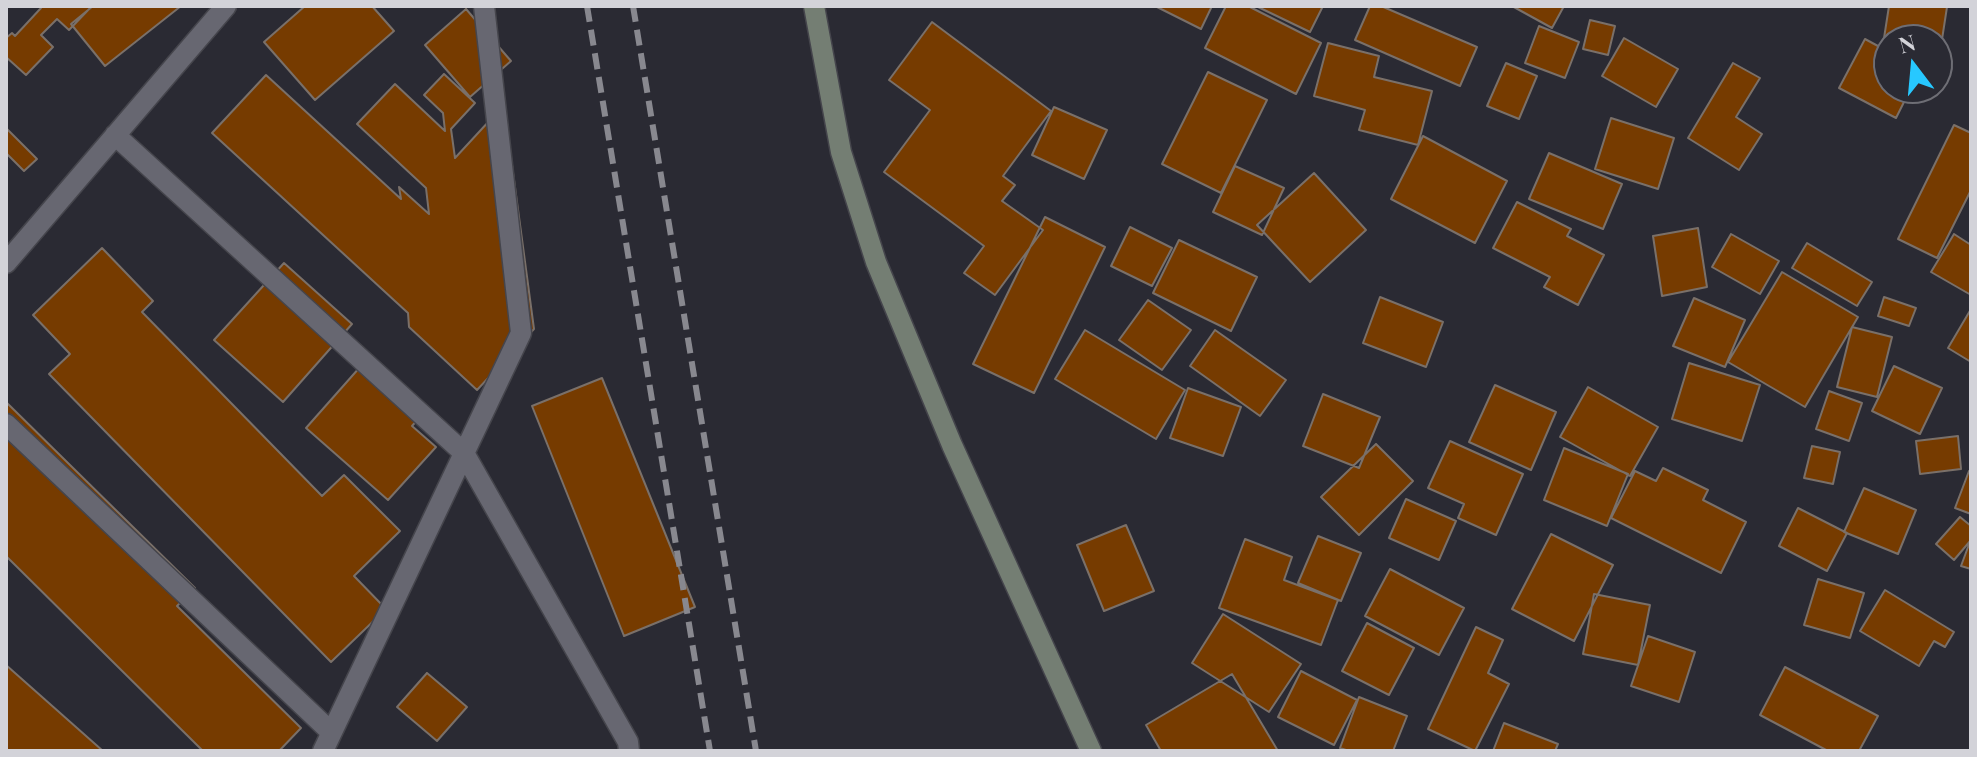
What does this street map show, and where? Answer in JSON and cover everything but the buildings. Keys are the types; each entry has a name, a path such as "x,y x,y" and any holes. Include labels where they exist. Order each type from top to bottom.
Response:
{"street":[{"path":"6,263 226,6"},
{"path":"6,424 327,742 521,333 484,6"},
{"path":"814,6 841,152 876,262 952,445 1091,751"},
{"path":"115,135 464,453 628,742 629,751"}],"railway":[{"path":"587,6 710,751"},
{"path":"633,6 756,751"}]}
